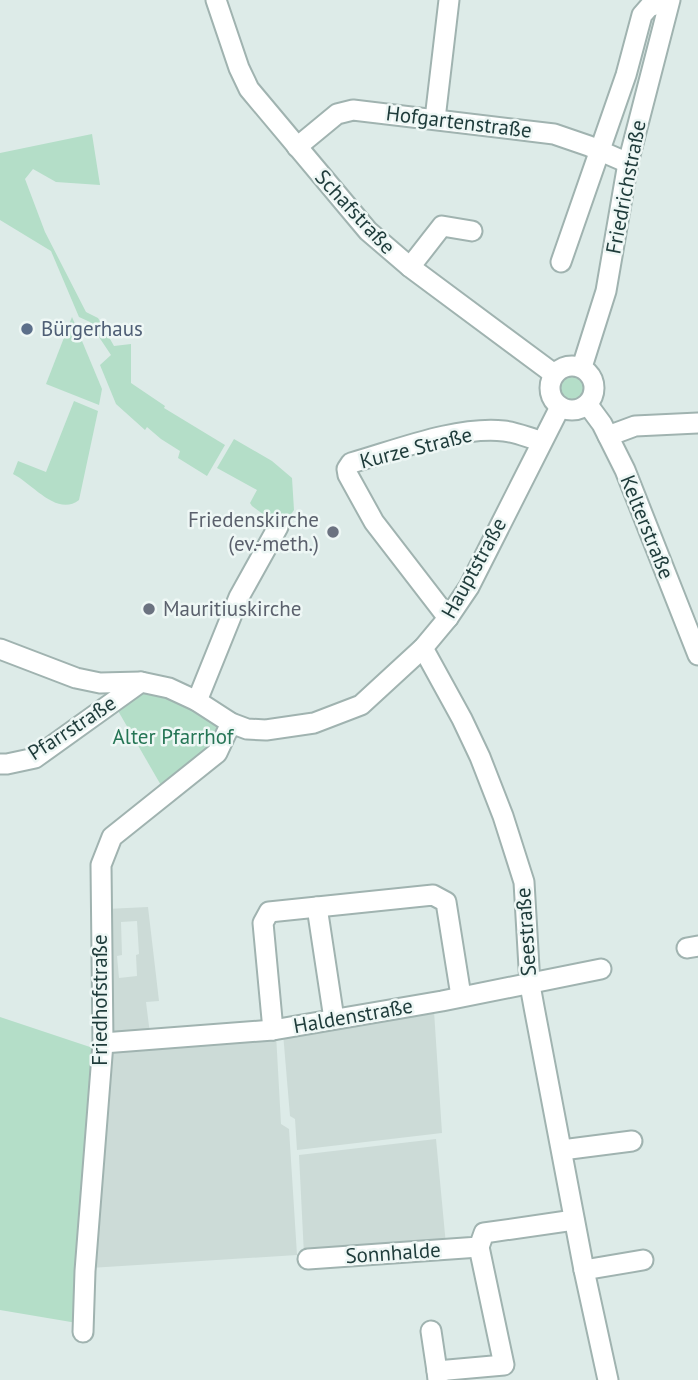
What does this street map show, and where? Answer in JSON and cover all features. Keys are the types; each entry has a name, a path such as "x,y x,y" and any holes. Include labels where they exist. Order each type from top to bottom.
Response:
{"street":[{"name":"Schafstraße","path":"216,0 249,89 368,231 410,268 554,374"},
{"path":"435,119 449,0"},
{"name":"Friedrichstraße","path":"561,262 626,75 642,16 649,7 669,3 628,163 606,291 582,367"},
{"name":"Hofgartenstraße","path":"297,147 337,114 353,110 554,134 628,163"},
{"path":"410,268 442,226 472,231"},
{"path":"564,367 582,367 590,374 595,394 587,405 573,411 560,407 553,400 550,390 554,374 564,367"},
{"name":"Kelterstraße","path":"587,405 602,424 625,470 698,655"},
{"name":"Hauptstraße","path":"0,649 76,678 100,683 141,682 169,688 247,729 266,730 314,723 360,705 423,648 468,587 560,407"},
{"path":"608,436 635,426 698,423"},
{"name":"Kurze Straße","path":"447,618 374,522 347,469 351,463 446,437 477,432 505,431 541,441"},
{"path":"197,701 239,597 278,527"},
{"name":"Seestraße","path":"423,648 480,757 524,882 530,985 583,1270 608,1380"},
{"name":"Pfarrstraße","path":"0,764 35,758 141,682"},
{"name":"Friedhofstraße","path":"83,1332 85,1271 103,1043 101,864 112,837 217,753 232,723"},
{"path":"273,1030 263,923 270,912 433,895 446,902 461,996"},
{"path":"317,907 334,1019"},
{"name":"Haldenstraße","path":"103,1043 273,1030 530,985 601,969"},
{"path":"562,1150 632,1141"},
{"path":"431,1331 437,1376 506,1373 479,1247 484,1233 574,1220"},
{"name":"Sonnhalde","path":"308,1259 479,1247"},
{"path":"583,1270 643,1260"}],"shaded area":[{"path":"148,907 159,1001 146,1002 150,1034 110,1036 106,909","holes":["137,921 139,954 136,955 137,976 119,978 117,956 122,955 121,922"]},
{"path":"434,1011 442,1133 297,1150 295,1119 290,1116 283,1033"},
{"path":"276,1034 281,1124 289,1129 297,1255 90,1268 108,1050"},
{"path":"436,1139 446,1245 304,1255 299,1155"}],"green space":[{"path":"92,134 100,185 56,182 33,169 25,179 45,232 86,312 98,318 114,346 131,344 131,383 165,406 164,408 225,445 207,476 178,458 180,451 147,427 145,430 116,404 100,365 111,355 99,337 96,338 90,322 79,317 51,251 0,220 0,153"},
{"path":"72,317 102,389 99,405 46,384"},
{"path":"572,374 581,378 585,387 581,396 572,400 563,396 559,387 563,378"},
{"path":"74,401 98,411 79,500 62,505 45,497 13,474 18,461 46,472"},
{"path":"234,439 272,461 292,478 294,510 285,523 275,523 252,506 250,503 257,490 217,468"},
{"name":"Alter Pfarrhof","path":"142,689 196,710 221,733 213,750 162,787 117,709"},
{"path":"0,1017 93,1048 77,1323 0,1310"}],"place":[{"name":"Bürgerhaus","path":"27,329"},
{"name":"Friedenskirche (ev.-meth.)","path":"333,532"},
{"name":"Mauritiuskirche","path":"149,609"}]}
